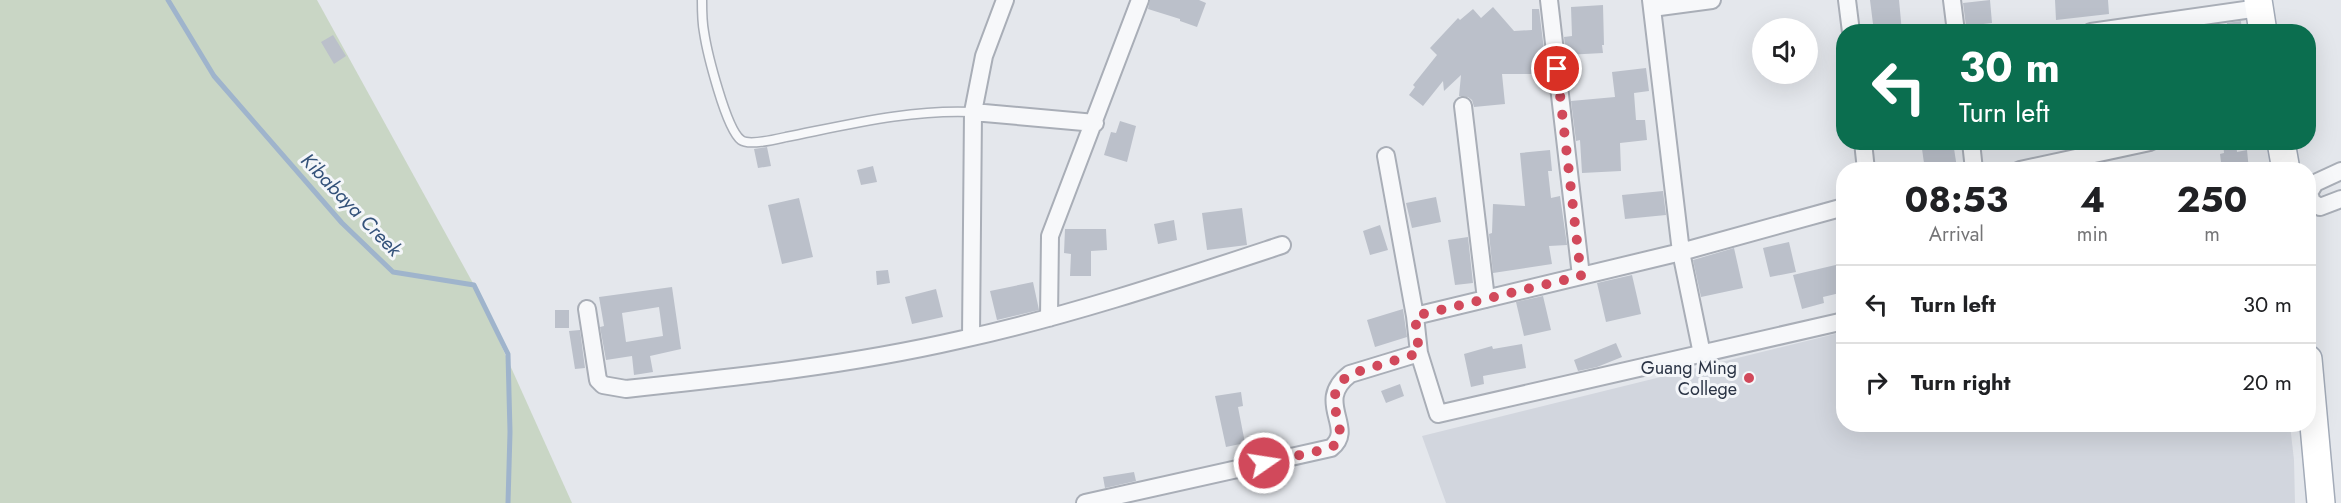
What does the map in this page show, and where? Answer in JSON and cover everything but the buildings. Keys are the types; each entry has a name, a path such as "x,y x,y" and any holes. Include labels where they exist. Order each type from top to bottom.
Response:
{"main road":[{"path":"2315,432 2321,503"}],"street":[{"path":"971,338 973,112 984,56 1005,0"},
{"path":"1049,318 1050,237 1140,0"},
{"path":"1549,0 1581,276"},
{"path":"1702,354 1681,252 1651,4 1712,0"},
{"path":"1847,0 1850,24"},
{"path":"1952,0 1955,24"},
{"path":"2162,24 2260,13"},
{"path":"1463,106 1486,299"},
{"path":"973,112 1095,123"},
{"path":"2057,162 2113,150"},
{"path":"1386,156 1415,316 1419,353 1438,414 1836,323"},
{"path":"2316,184 2341,171"},
{"path":"2316,205 2324,207 2341,200"},
{"path":"1415,316 1681,252 1836,209"},
{"path":"587,309 598,380 603,385 626,389 781,373 971,338 1171,282 1282,245"},
{"path":"1085,503 1331,448 1340,438 1341,430 1333,403 1335,390 1342,380 1350,374 1419,353"}],"lane":[{"path":"702,0 704,32 717,87 740,140 746,142 946,110 973,112"}],"shaded area":[{"name":"Guang Ming College","path":"1836,334 1836,432 2291,432 2295,503 1446,503 1422,436"}],"green space":[{"path":"0,0 317,0 474,285 572,503 0,503"}],"waterway":[{"name":"Kibabaya Creek","path":"168,0 214,76 342,223 393,272 474,285 508,354 510,432 508,503"}],"place":[{"name":"Guang Ming College","path":"1749,378"}],"route":[{"path":"1264,463 1331,448 1337,443 1341,430 1333,403 1335,390 1350,374 1419,353 1415,316 1581,276 1557,69"}]}
